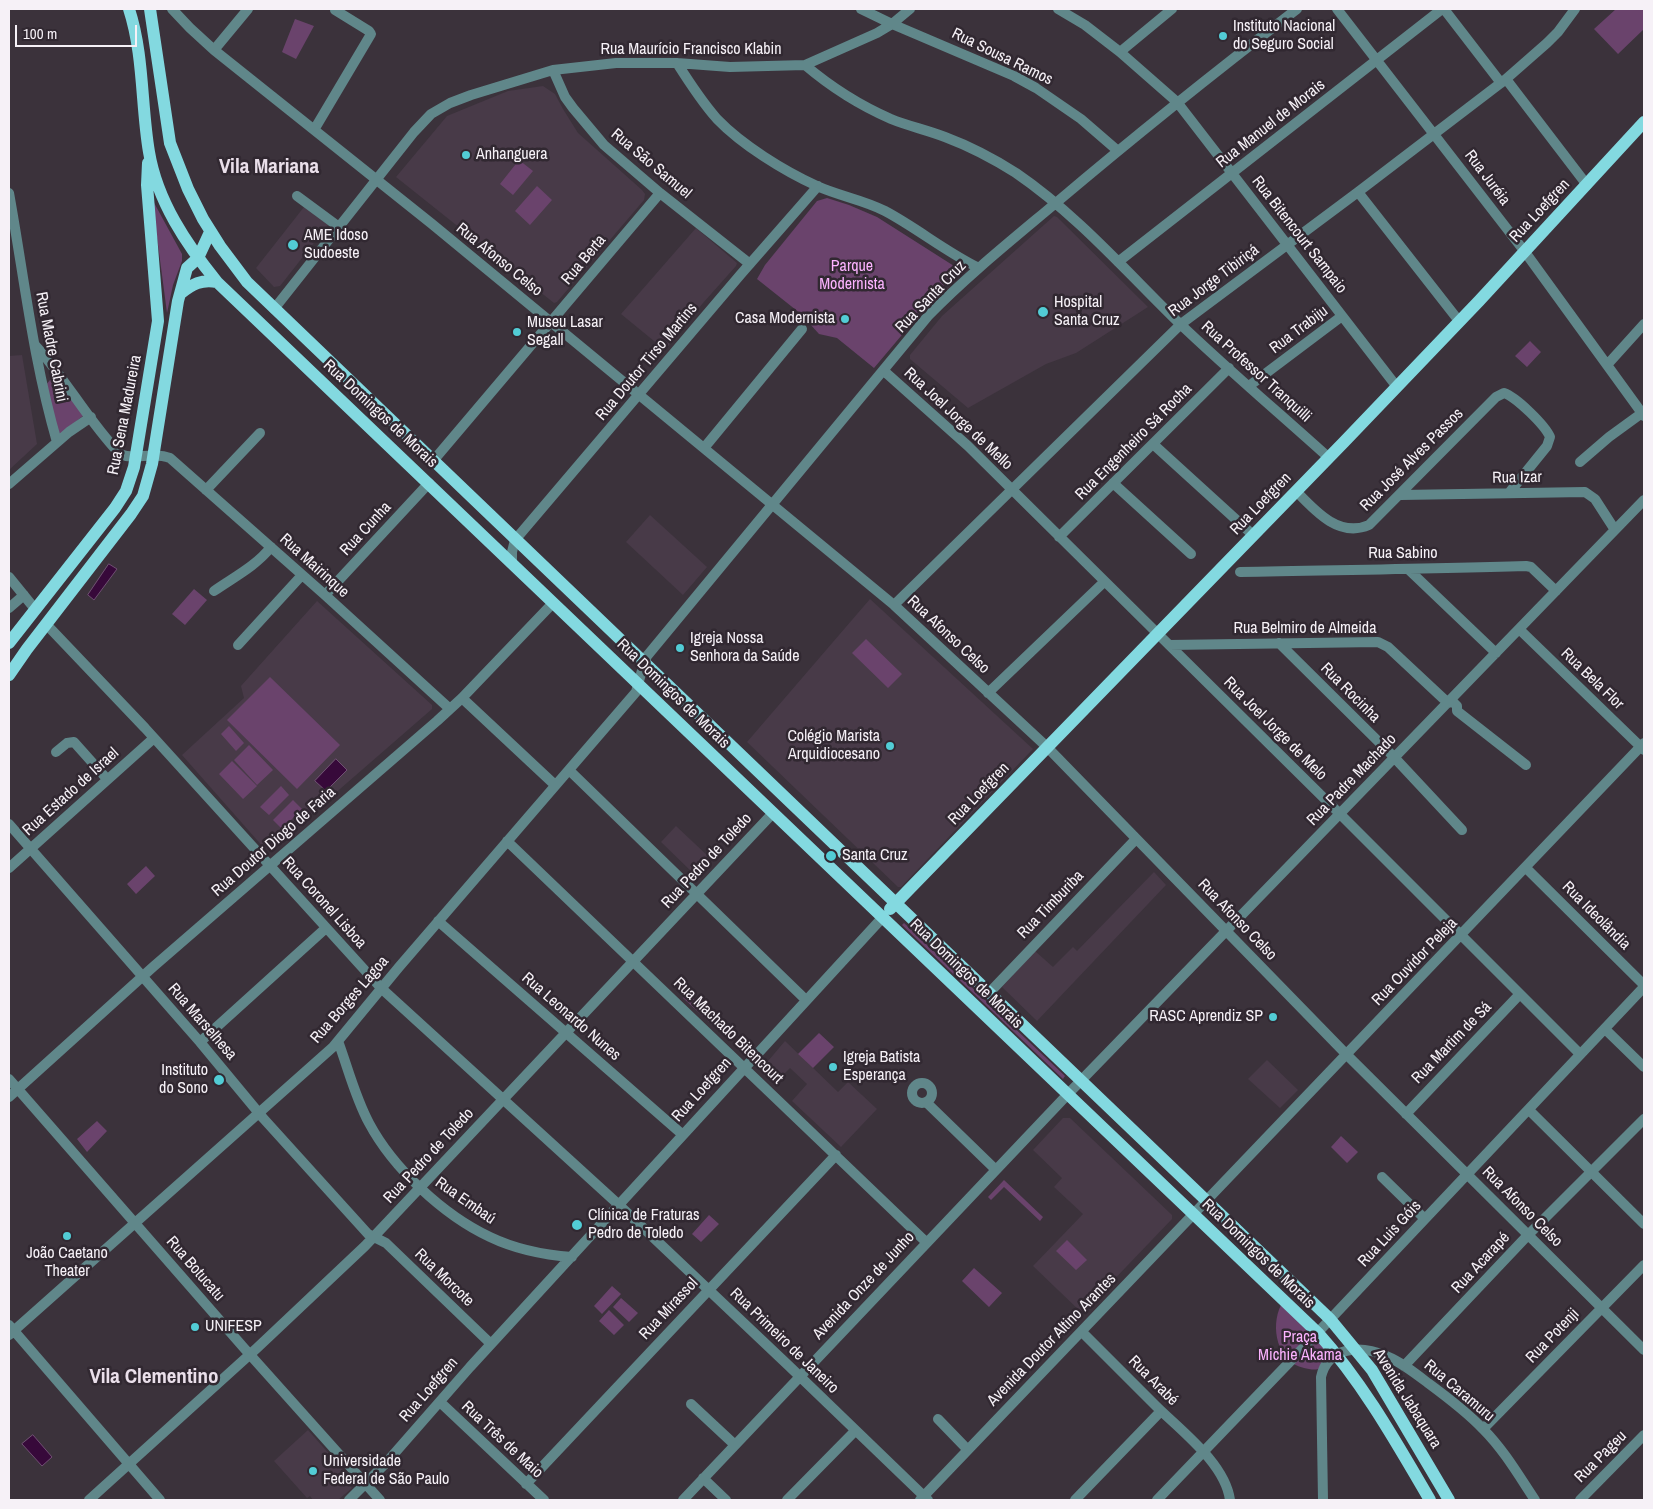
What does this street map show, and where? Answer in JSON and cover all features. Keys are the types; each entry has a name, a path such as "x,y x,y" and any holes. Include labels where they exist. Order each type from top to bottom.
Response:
{"main road":[{"name":"Rua Domingos de Morais","path":"129,9 141,75 149,153 158,183 166,204 181,233 218,282 1318,1333"},
{"name":"Rua Domingos de Morais","path":"150,9 170,143 188,189 210,232 247,282 1330,1319"},
{"name":"Rua Loefgren","path":"883,917 1329,458 1644,125"},
{"name":"Rua Sena Madureira","path":"9,643 123,497 128,485 135,456 158,321 147,184 149,153"},
{"name":"Rua Sena Madureira","path":"9,675 143,496 153,454 180,294 187,268 198,258 210,232"},
{"path":"180,294 195,283 202,281 218,282"},
{"path":"245,309 263,311 274,309"},
{"name":"Avenida Jabaquara","path":"1330,1319 1372,1370 1449,1500"},
{"name":"Avenida Jabaquara","path":"1318,1333 1357,1380 1430,1500"}],"street":[{"name":"Rua Afonso Celso","path":"172,9 214,50 551,322 894,605 1047,747 1347,1055 1644,1350"},
{"path":"214,50 248,9"},
{"name":"Rua Sousa Ramos","path":"862,9 892,24 1014,76 1036,88 1081,119 1118,151"},
{"name":"Rua Maurício Francisco Klabin","path":"274,309 425,119 450,103 553,70 616,63 677,63 730,67 805,65 870,36 892,24 910,9"},
{"name":"Rua Bitencourt Sampaio","path":"1058,9 1085,25 1120,52 1177,102 1397,387"},
{"path":"1120,52 1172,9"},
{"name":"Rua Santa Cruz","path":"644,663 651,652 928,316 975,272 1118,151 1177,102 1297,9"},
{"name":"Rua Juréia","path":"1336,9 1525,252 1643,415"},
{"path":"1443,9 1504,81 1587,185"},
{"name":"Rua Manuel de Morais","path":"1118,262 1443,9"},
{"name":"Rua Jorge Tibiriçá","path":"894,605 1181,324 1504,81 1558,32 1575,9"},
{"path":"314,130 372,34 335,10"},
{"path":"677,63 712,112 731,132 775,164 818,186 886,211 960,259 975,272"},
{"name":"Rua Professor Tranquilli","path":"805,65 848,99 892,120 947,138 996,161 1031,184 1056,203 1181,324 1329,458"},
{"name":"Rua São Samuel","path":"553,70 565,97 594,134 660,193 750,264"},
{"name":"Rua Doutor Tirso Martins","path":"515,540 818,186"},
{"path":"1358,192 1459,321"},
{"name":"Rua Madre Cabrini","path":"9,193 42,385 56,442"},
{"name":"Rua Berta","path":"432,461 660,193"},
{"path":"297,196 339,227"},
{"name":"Rua Trabiju","path":"1249,386 1342,316"},
{"path":"1607,365 1644,324"},
{"path":"704,448 802,329"},
{"path":"35,345 60,374 90,417 120,454 135,456 153,454"},
{"name":"Rua Engenheiro Sá Rocha","path":"1059,537 1229,368"},
{"name":"Rua Joel Jorge de Mello","path":"884,371 968,446 1012,490"},
{"path":"42,385 48,377 60,374"},
{"name":"Rua José Alves Passos","path":"1296,491 1324,518 1332,523 1353,530 1369,525 1401,495 1496,397 1504,393 1510,395 1547,430 1550,437 1547,446 1509,493"},
{"path":"1580,462 1609,437 1643,415"},
{"path":"9,484 56,442 90,417"},
{"path":"206,490 260,433"},
{"path":"1152,444 1250,538"},
{"name":"Rua Mairinque","path":"153,454 170,458 450,709"},
{"name":"Rua Cunha","path":"325,595 429,483"},
{"path":"1113,483 1191,554"},
{"name":"Rua Joel Jorge de Melo","path":"1012,490 1580,1054"},
{"name":"Rua Izar","path":"1401,495 1585,492 1595,499 1615,530"},
{"name":"Rua Padre Machado","path":"1068,1094 1644,500"},
{"path":"512,563 515,540"},
{"path":"214,591 244,570 255,565 271,547"},
{"name":"Rua Sabino","path":"1240,572 1531,567 1556,591"},
{"path":"1409,570 1496,654"},
{"path":"238,645 302,575"},
{"path":"9,578 35,609"},
{"path":"988,693 1104,582"},
{"path":"9,608 24,596"},
{"name":"Rua Doutor Diogo de Faria","path":"9,1097 143,976 450,709 553,603"},
{"name":"Rua Coronel Lisboa","path":"46,624 154,738 381,988 619,1205"},
{"name":"Rua Bela Flor","path":"1519,630 1643,746"},
{"name":"Rua Belmiro de Almeida","path":"1169,645 1372,641 1382,643 1457,706 1457,711 1526,765"},
{"name":"Rua Rocinha","path":"1279,643 1394,758 1462,830"},
{"name":"Rua Borges Lagoa","path":"10,1330 135,1222 338,1041 438,921 636,692 640,684 644,663"},
{"path":"462,698 555,785"},
{"name":"Rua Estado de Israel","path":"9,868 154,738"},
{"path":"56,752 67,743 74,742 108,779"},
{"name":"Rua Ouvidor Peleja","path":"1206,1201 1643,746"},
{"path":"568,770 806,1000"},
{"name":"Rua Pedro de Toledo","path":"89,1500 250,1354 374,1237 773,813"},
{"name":"Rua Marselhesa","path":"9,824 143,976 258,1112 368,1234 374,1237"},
{"name":"Rua Timburiba","path":"988,992 1136,839"},
{"name":"Rua Machado Bitencourt","path":"507,841 926,1242"},
{"name":"Rua Ideolândia","path":"1526,868 1644,986"},
{"name":"Rua Loefgren","path":"349,1500 366,1484 491,1344 883,917"},
{"name":"Rua Leonardo Nunes","path":"438,921 684,1134"},
{"path":"200,1042 326,928"},
{"name":"Rua Luis Góis","path":"1157,1500 1318,1333 1644,986"},
{"name":"Rua Martim de Sá","path":"1406,1114 1520,994"},
{"path":"1605,1029 1644,1067"},
{"name":"Rua Embaú","path":"338,1041 356,1093 375,1134 390,1156 420,1187 465,1223 490,1238 538,1252 572,1257"},
{"name":"Rua Botucatu","path":"9,1079 380,1500"},
{"name":"Avenida Onze de Junho","path":"683,1500 1068,1094"},
{"path":"926,1102 996,1170"},
{"path":"1529,1110 1644,1224"},
{"name":"Rua Acarapé","path":"1404,1366 1528,1235 1644,1119"},
{"name":"Rua Mirassol","path":"526,1484 836,1155"},
{"path":"1382,1177 1424,1219"},
{"name":"Avenida Doutor Altino Arantes","path":"924,1499 968,1450 1206,1201"},
{"name":"Rua Primeiro de Janeiro","path":"619,1205 800,1376 924,1499"},
{"name":"Rua Morcote","path":"374,1237 386,1243 491,1344"},
{"name":"Rua Potenji","path":"1483,1429 1644,1264"},
{"path":"10,1330 160,1500"},
{"name":"Rua Arabé","path":"1082,1332 1203,1452 1222,1477 1230,1500"},
{"name":"Rua Caramuru","path":"1336,1354 1356,1349 1378,1353 1404,1366 1449,1399 1483,1429 1504,1455 1535,1500"},
{"path":"1323,1500 1321,1377 1328,1361 1336,1354"},
{"name":"Rua Três de Maio","path":"440,1402 544,1500"},
{"path":"691,1404 735,1445"},
{"path":"1075,1500 1161,1411"},
{"path":"938,1419 968,1450"},
{"path":"788,1500 855,1430"},
{"name":"Rua Pageu","path":"1580,1500 1644,1435"},
{"path":"703,1478 726,1500"}],"shaded area":[{"path":"543,86 555,94 578,133 645,194 644,200 557,302 554,303 396,177 447,116 508,91"},
{"name":"AME Idoso Sudoeste","path":"304,207 328,225 280,286 274,287 256,268"},
{"name":"Hospital Santa Cruz","path":"1054,216 1148,307 1076,353 1046,364 968,408 910,359 910,355 942,316"},
{"path":"696,228 737,263 665,350 621,314"},
{"path":"22,355 37,444 9,470 9,356"},
{"path":"650,515 707,567 683,595 626,542"},
{"path":"109,564 117,569 94,600 88,595"},
{"name":"Colégio Marista Arquidiocesano","path":"870,599 1033,749 901,887 898,887 747,742"},
{"path":"317,601 432,705 432,709 271,849 264,848 182,755 244,698 241,686"},
{"path":"336,759 347,770 326,791 315,781"},
{"path":"676,826 710,858 696,873 693,873 661,842"},
{"path":"1154,872 1166,885 1037,1021 1002,987 1035,951 1053,967 1073,947 1077,951"},
{"path":"785,1041 838,1092 848,1082 877,1109 841,1147 792,1101 807,1084 790,1068 774,1084 763,1072 763,1067"},
{"path":"1267,1060 1298,1090 1280,1108 1248,1079"},
{"path":"1063,1118 1070,1118 1172,1215 1172,1219 1082,1313 1033,1266 1083,1214 1054,1187 1062,1178 1033,1150"},
{"name":"Universidade Federal de São Paulo","path":"308,1430 354,1482 350,1486 352,1488 338,1500 313,1500 310,1496 307,1498 274,1461"},
{"path":"33,1435 52,1457 42,1466 22,1444"}],"green space":[{"path":"1616,9 1644,10 1644,29 1618,54 1594,29"},
{"path":"295,19 314,26 296,59 282,52"},
{"path":"519,160 533,171 513,195 500,184"},
{"path":"537,186 552,200 530,225 515,211"},
{"name":"Parque Modernista","path":"827,198 877,217 954,266 954,272 950,278 874,368 837,338 819,334 801,314 757,279 765,265 817,201"},
{"path":"152,199 182,254 182,261 173,285 167,313"},
{"path":"1530,341 1541,352 1527,367 1515,356"},
{"path":"53,379 65,383 84,415 58,436 45,386"},
{"path":"194,589 207,600 185,625 172,614"},
{"path":"866,639 902,674 888,688 852,653"},
{"path":"270,677 340,745 297,789 227,720"},
{"path":"229,726 244,743 236,751 221,734"},
{"path":"249,745 273,770 257,785 234,760"},
{"path":"232,761 257,786 243,799 219,774"},
{"path":"281,786 289,795 269,815 260,807"},
{"path":"293,800 302,809 282,829 273,820"},
{"path":"146,866 155,876 136,894 127,884"},
{"path":"904,923 1065,1076 1063,1079 902,925"},
{"path":"688,993 723,1026 719,1031 683,998"},
{"path":"819,1033 834,1047 813,1068 798,1054"},
{"path":"97,1121 107,1131 87,1152 77,1139"},
{"path":"1341,1136 1358,1152 1347,1163 1331,1147"},
{"path":"1004,1180 1043,1217 1040,1221 1004,1187 991,1200 988,1197"},
{"path":"709,1215 719,1224 701,1242 692,1234"},
{"path":"1067,1240 1087,1260 1076,1270 1056,1251"},
{"path":"974,1268 1002,1293 989,1307 962,1281"},
{"path":"612,1286 621,1294 602,1314 594,1306"},
{"path":"621,1298 638,1313 629,1322 613,1307"},
{"name":"Praça Michie Akama","path":"1281,1305 1332,1353 1320,1368 1310,1369 1295,1364 1287,1359 1282,1351 1276,1333 1276,1323"},
{"path":"609,1310 624,1325 614,1335 599,1321"}],"place":[{"name":"Instituto Nacional do Seguro Social","path":"1223,36"},
{"name":"Anhanguera","path":"466,155"},
{"name":"AME Idoso Sudoeste","path":"293,245"},
{"name":"Hospital Santa Cruz","path":"1043,312"},
{"name":"Casa Modernista","path":"845,319"},
{"name":"Museu Lasar Segall","path":"517,332"},
{"name":"Igreja Nossa Senhora da Saúde","path":"680,648"},
{"name":"Colégio Marista Arquidiocesano","path":"890,746"},
{"name":"Santa Cruz","path":"831,856"},
{"name":"RASC Aprendiz SP","path":"1273,1017"},
{"name":"Igreja Batista Esperança","path":"833,1067"},
{"name":"Instituto do Sono","path":"219,1080"},
{"name":"Clínica de Fraturas Pedro de Toledo","path":"577,1225"},
{"name":"João Caetano Theater","path":"67,1236"},
{"name":"UNIFESP","path":"195,1327"},
{"name":"Universidade Federal de São Paulo","path":"313,1471"}],"district":[{"name":"Vila Mariana","path":"269,167"},
{"name":"Vila Clementino","path":"154,1377"}]}
